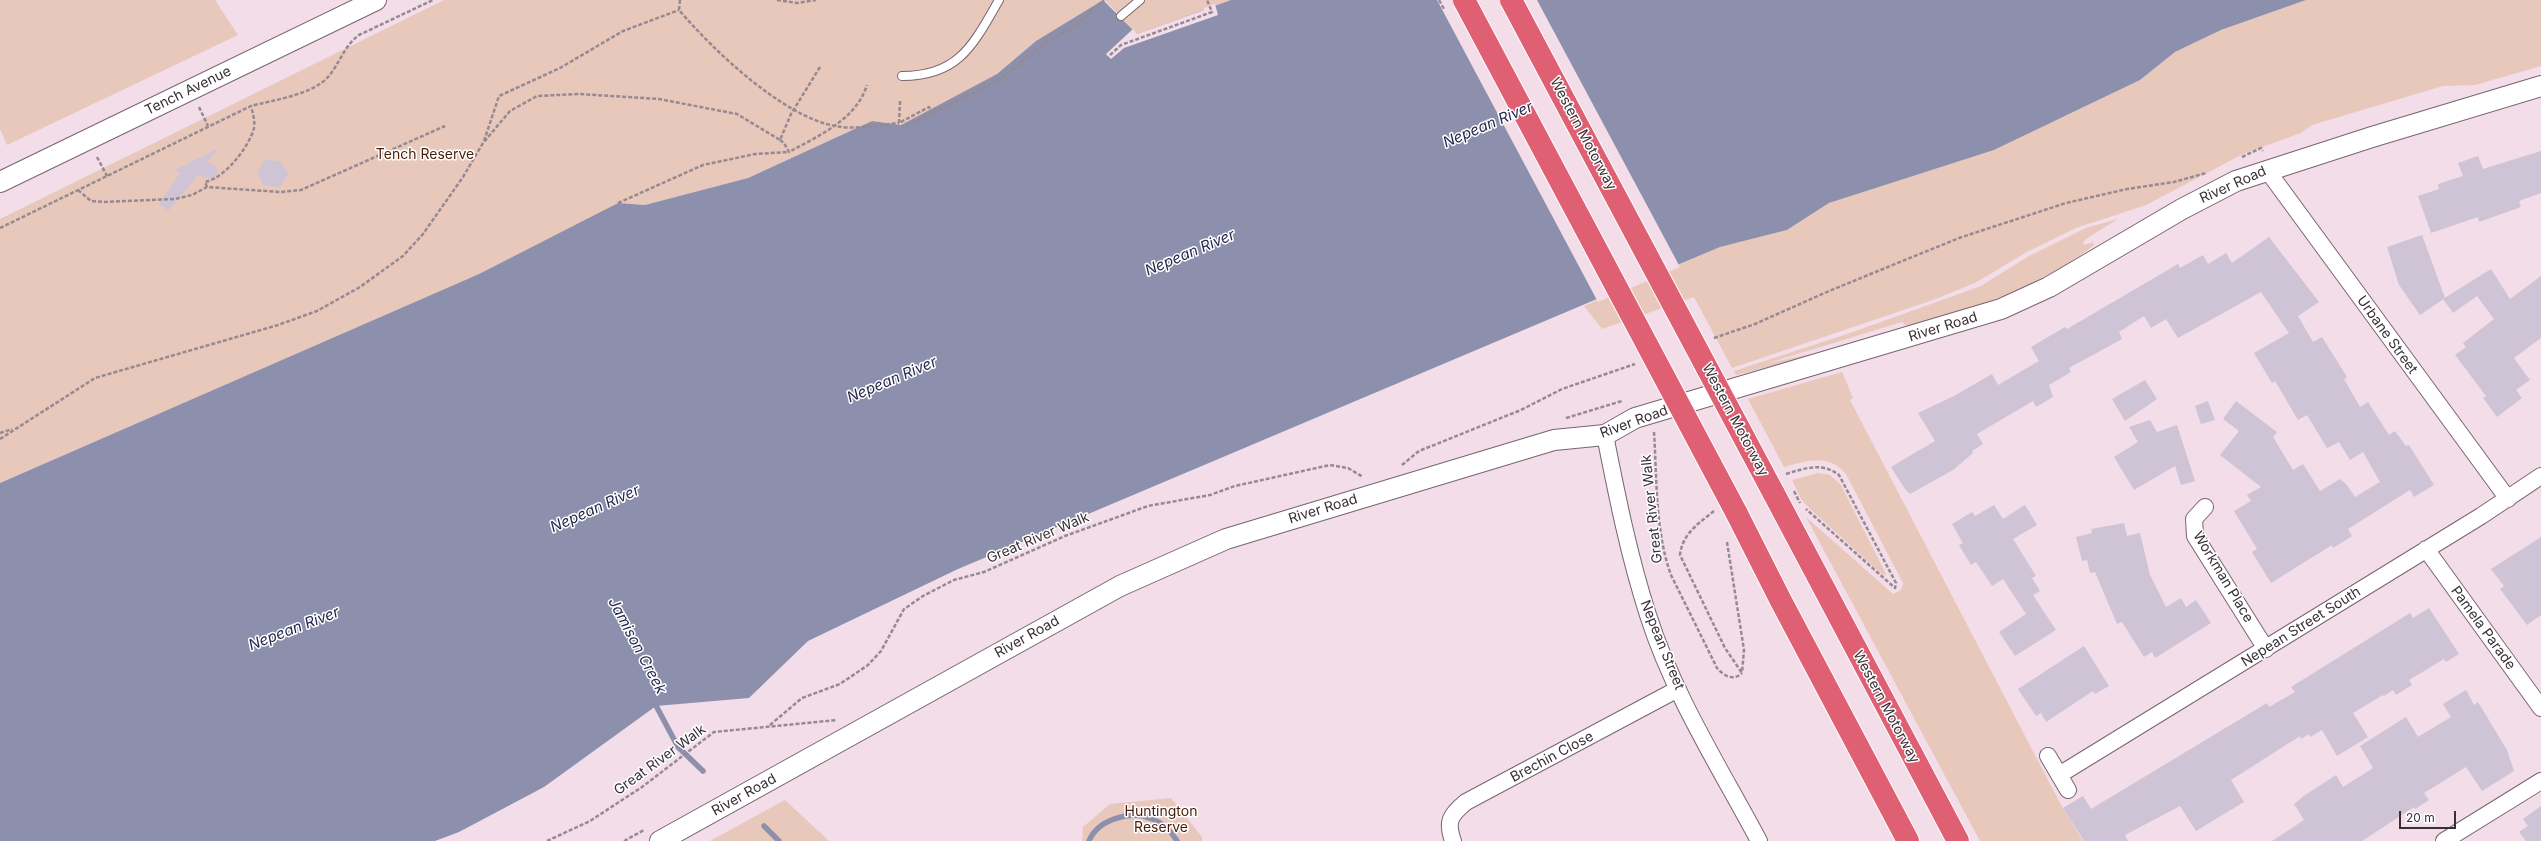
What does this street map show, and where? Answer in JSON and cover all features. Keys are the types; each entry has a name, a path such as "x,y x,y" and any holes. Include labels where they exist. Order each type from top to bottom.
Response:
{"highway":[{"path":"1464,0 1736,512 1781,601 1908,841"},
{"name":"Western Motorway","path":"1511,0 1778,483 1958,841"}],"street":[{"name":"Tench Avenue","path":"0,182 376,0"},
{"name":"River Road","path":"660,841 1120,586 1176,560 1226,540 1288,519 1562,438 1605,435 1635,418 2001,309 2049,287 2266,163 2541,86"},
{"name":"Urbane Street","path":"2266,163 2508,499"},
{"name":"Nepean Street","path":"1605,435 1626,539 1648,616 1678,689 1759,841"},
{"name":"Nepean Street South","path":"2059,775 2426,550 2508,499 2541,476"},
{"name":"Workman Place","path":"2205,507 2194,519 2195,536 2266,649"},
{"name":"Pamela Parade","path":"2426,550 2541,708"},
{"name":"Brechin Close","path":"1452,841 1448,825 1450,819 1466,802 1678,689"},
{"path":"2048,756 2068,790"},
{"path":"2444,841 2541,781"}],"lane":[{"path":"902,76 925,76 943,69 960,57 983,28 999,0"},
{"path":"1121,16 1140,0"}],"path":[{"path":"0,228 251,106 283,100 326,79 337,66 349,42 359,35 433,0"},
{"path":"680,0 679,10 730,64 794,110 834,126 847,127 899,123 929,107 932,113"},
{"path":"777,0 797,3 816,0"},
{"path":"901,128 1003,78 1038,48 1098,8 1104,0"},
{"path":"1110,55 1121,45 1212,12 1208,1"},
{"path":"483,143 499,96 560,68 623,30 679,10"},
{"path":"780,140 794,110 820,67"},
{"path":"618,203 703,165 755,154 789,152 834,126 855,108 867,85"},
{"path":"0,439 95,378 278,325 317,311 360,288 404,256 423,234 463,177 483,143 510,111 537,96 579,94 659,99 737,114 780,140 784,143 789,152"},
{"path":"899,123 900,101"},
{"path":"197,103 208,126"},
{"path":"207,187 205,182 212,180 229,166 250,138 254,118 251,106"},
{"path":"78,190 91,201 104,202 175,199 192,195 207,187 280,192 300,190 445,126"},
{"path":"2235,160 2261,148 2266,163"},
{"path":"94,153 107,176"},
{"path":"1710,339 1755,324 1829,291 1959,238 2066,203 2127,188 2174,182 2209,171"},
{"path":"1402,465 1419,451 1521,410 1562,389 1636,364"},
{"path":"0,432 15,428"},
{"name":"Great River Walk","path":"1654,428 1659,511 1666,558 1671,575 1717,668 1721,673 1731,677 1736,677 1742,673"},
{"name":"Great River Walk","path":"770,725 802,698 840,684 868,665 881,651 904,609 923,596 954,580 984,572 1065,536 1148,506 1210,495 1235,486 1330,466 1348,468 1363,477"},
{"path":"1778,483 1804,468 1824,466 1839,475 1896,583 1895,588 1800,503"},
{"path":"1714,511 1688,534 1681,548 1680,555 1725,648 1742,673"},
{"path":"1727,539 1744,650 1742,673"},
{"name":"Great River Walk","path":"547,841 590,821 673,765 706,736 714,732 770,725 845,720"}],"green space":[{"path":"0,0 215,0 238,35 7,145 0,129"},
{"name":"Tench Reserve","path":"444,0 1103,0 1036,41 997,74 901,125 872,121 748,178 645,205 618,203 479,274 0,483 0,219"},
{"path":"1105,0 1231,0 1137,34"},
{"path":"2306,0 2541,0 2541,66 2475,85 2443,86 2312,125 2301,133 2243,154 2146,205 2076,228 2027,252 1975,283 1933,300 1732,368 1694,297 1602,329 1584,306 1720,247 1787,230 1829,203 1994,150 2140,80 2175,52 2221,30"},
{"path":"2118,219 2086,239 2083,243 2084,245 2093,242 2094,245 2073,260 2052,273 2005,295 1910,329 1902,322 1765,364 1809,354 1810,356 1736,375 1734,371 1853,332 1981,286 2029,256 2086,228"},
{"path":"1842,372 1853,398 1850,400 2061,805 2083,841 1980,841 1806,517 1893,594 1901,590 1903,583 1846,474 1832,463 1817,460 1784,467 1748,399"},
{"path":"1818,473 1830,475 1841,485 1886,574 1884,576 1801,499 1792,480"},
{"name":"Huntington Reserve","path":"1171,798 1202,837 1202,841 1082,841 1083,827 1110,804"},
{"path":"785,800 829,841 710,841"}],"water":[{"name":"Nepean River","path":"1103,0 1137,34 1231,0 2306,0 2221,30 2175,52 2140,80 1994,150 1829,203 1787,230 1720,247 958,569 808,641 749,698 656,706 544,787 459,832 435,841 0,841 0,483 479,274 618,203 645,205 748,178 872,121 901,125 997,74 1036,41"}],"pier":[{"path":"1437,0 1537,0 1680,267 1598,302"},
{"path":"1215,4 1218,15 1124,48 1111,59 1106,54 1133,29 1137,34 1204,10 1204,8"}],"building":[{"path":"219,148 207,162 215,165 218,172 213,178 197,176 168,211 159,204 180,173 173,171"},
{"path":"2541,151 2541,193 2519,201 2521,207 2479,222 2478,217 2431,233 2418,196 2439,189 2438,184 2463,176 2458,163 2478,156 2483,169"},
{"path":"265,160 281,161 288,174 280,187 264,185 257,173"},
{"path":"2422,235 2445,298 2420,315 2399,285 2387,247"},
{"path":"2269,237 2319,302 2298,316 2313,342 2322,337 2347,377 2344,379 2360,407 2368,402 2389,435 2395,431 2406,446 2409,445 2434,485 2414,497 2410,490 2348,529 2352,536 2333,548 2332,545 2271,583 2252,552 2257,549 2234,511 2251,501 2247,495 2261,487 2220,455 2239,431 2223,419 2236,401 2277,432 2273,437 2293,470 2303,464 2320,491 2340,479 2347,485 2355,497 2380,482 2363,452 2350,460 2339,442 2327,448 2307,415 2298,420 2275,381 2272,383 2254,353 2289,333 2261,292 2178,338 2166,319 2151,328 2144,316 2119,332 2122,339 2069,368 2071,372 2049,385 2053,397 2036,407 2033,401 1977,434 1983,444 1972,451 1973,453 1953,470 1910,494 1905,489 1891,467 1935,441 1918,413 1954,396 1992,374 1998,385 2039,361 2031,347 2065,327 2067,329 2178,264 2180,268 2203,255 2208,264 2226,253 2232,263"},
{"path":"2491,269 2510,299 2541,276 2541,338 2514,358 2530,380 2516,390 2522,398 2497,417 2483,398 2486,396 2455,355 2466,347 2463,343 2494,319 2477,296 2453,313 2443,299"},
{"path":"2145,380 2157,399 2125,421 2112,399"},
{"path":"2208,401 2215,420 2201,424 2195,406"},
{"path":"2150,420 2157,432 2177,425 2195,481 2181,485 2175,466 2134,490 2114,457 2138,442 2129,427"},
{"path":"1994,505 2003,519 2025,505 2037,525 2013,539 2036,576 2032,578 2040,591 2033,595 2056,630 2015,656 1999,632 2026,614 2003,579 1992,586 1976,562 1971,565 1959,545 1963,543 1952,524 1972,512 1975,516"},
{"path":"2124,523 2127,536 2140,533 2150,575 2166,607 2181,598 2186,607 2196,600 2211,623 2155,658 2152,652 2144,657 2122,622 2117,624 2095,572 2090,573 2087,560 2082,561 2076,537 2092,533 2091,529"},
{"path":"2541,537 2541,615 2527,625 2500,589 2504,586 2491,569"},
{"path":"2429,608 2459,654 2446,662 2444,659 2409,680 2412,685 2396,695 2393,690 2353,713 2368,737 2337,756 2322,730 2310,737 2309,734 2301,739 2300,736 2231,780 2244,802 2196,831 2180,806 2125,835 2128,841 2084,841 2063,808 2083,796 2091,809 2267,703 2269,707 2295,692 2291,687 2410,613 2413,618"},
{"path":"2084,646 2109,686 2095,694 2093,691 2046,722 2041,713 2036,716 2018,689"},
{"path":"2466,690 2474,705 2478,702 2507,750 2514,771 2482,791 2466,767 2424,793 2429,800 2415,809 2414,807 2362,841 2272,841 2304,820 2294,804 2305,795 2336,775 2343,787 2373,768 2360,746 2406,717 2418,737 2451,717 2443,704"},
{"path":"2541,806 2541,841 2526,841 2519,832 2528,826 2523,819"}],"waterway":[{"name":"Jamison Creek","path":"653,700 678,747 703,771"},
{"name":"Jamison Creek","path":"1089,841 1093,833 1107,822 1125,816 1144,816 1152,819 1164,825 1177,841"},
{"name":"Jamison Creek","path":"764,826 779,841"}]}
